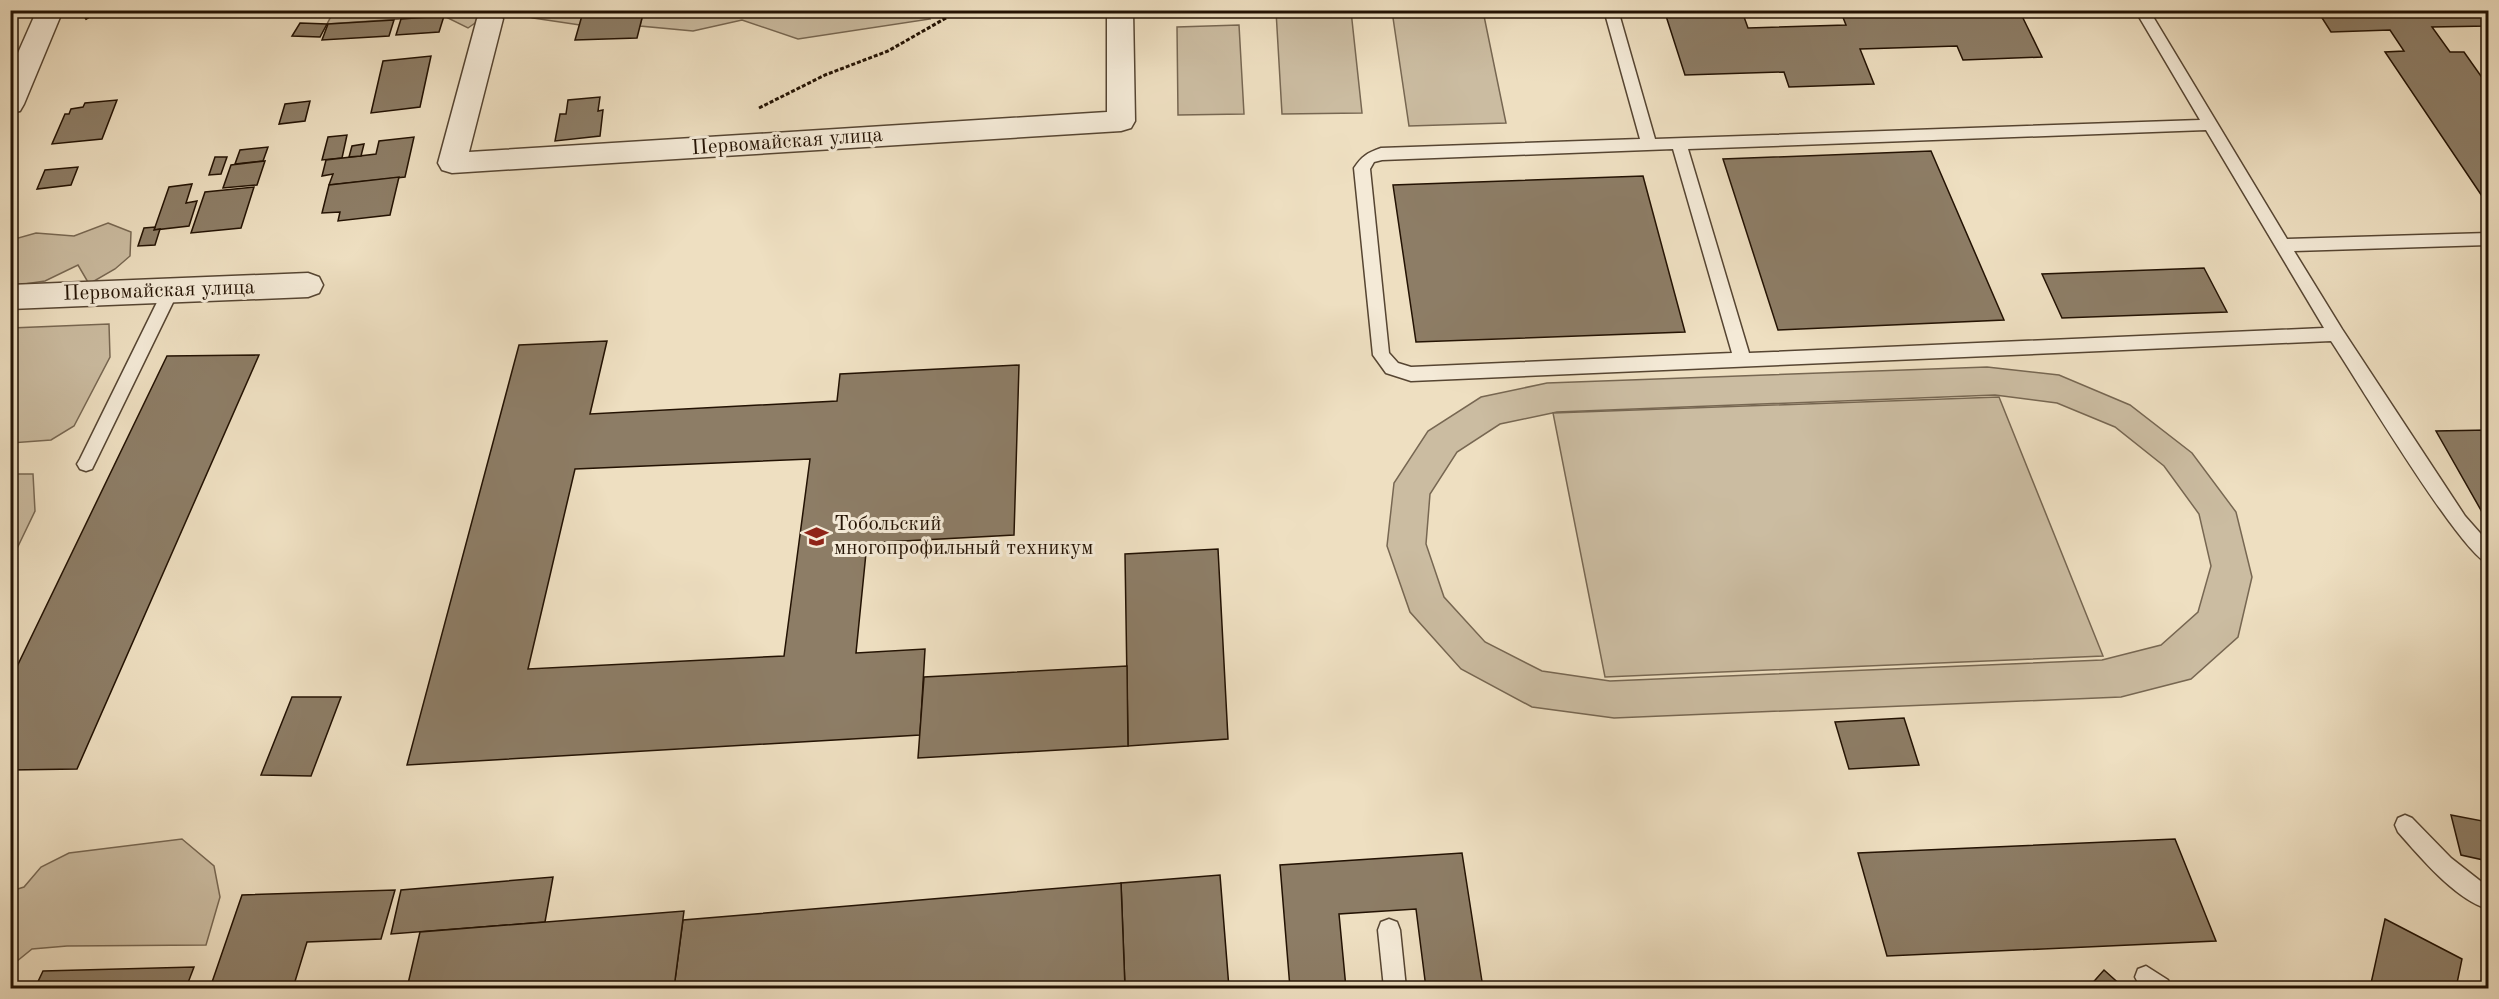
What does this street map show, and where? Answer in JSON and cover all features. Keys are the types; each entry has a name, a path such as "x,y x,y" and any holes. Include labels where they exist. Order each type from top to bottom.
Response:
{"street":[{"path":"12,95 50,10"},
{"name":"Первомайская улица","path":"490,19 452,163 1121,121 1120,10"},
{"name":"Первомайская улица","path":"10,297 308,285"}],"lane":[{"path":"1611,10 1649,146"},
{"path":"2142,10 2336,334 2459,522 2488,555"},
{"path":"2210,125 1381,154 1369,158 1362,168 1381,355 1392,368 1411,374 2336,334"},
{"path":"1679,145 1742,360"},
{"path":"2283,245 2488,239"},
{"path":"86,464 171,290"},
{"path":"2405,825 2445,868 2465,885 2488,899"},
{"path":"1389,930 1395,988"}],"path":[{"path":"759,108 825,75 888,51 960,10"}],"shaded area":[{"path":"644,10 924,10 930,19 798,39 742,20 693,31 640,26"},
{"path":"334,11 498,11 488,14 468,28 444,16 327,24"},
{"path":"508,11 640,11 580,25 533,18"},
{"path":"1276,11 1351,11 1362,113 1282,114"},
{"path":"1392,11 1483,11 1506,123 1409,126"},
{"path":"1239,25 1244,114 1178,115 1177,27"},
{"path":"108,223 131,232 130,256 115,269 89,284 78,265 45,281 11,286 11,240 36,233 74,236"},
{"path":"109,324 110,357 74,426 51,440 11,443 11,328"},
{"path":"1987,367 2059,375 2130,405 2192,453 2236,512 2252,577 2238,637 2191,679 2121,697 1614,718 1532,707 1461,669 1410,612 1387,546 1394,483 1428,431 1481,397 1547,383","holes":["1995,395 2057,403 2115,427 2164,466 2199,514 2211,566 2198,612 2161,645 2102,660 1610,681 1542,671 1485,642 1444,597 1426,544 1430,494 1457,452 1500,424 1557,412"]},
{"path":"1999,397 2103,656 1605,677 1553,413"},
{"path":"11,474 33,474 35,511 11,561"},
{"path":"182,839 214,866 220,897 206,945 67,946 32,949 11,966 11,891 24,887 41,867 69,853"}],"building":[{"path":"644,10 637,38 575,40 583,12"},
{"path":"1840,10 2019,10 2042,57 1963,60 1957,46 1860,49 1874,84 1789,87 1784,72 1685,75 1666,16 1743,14 1748,28 1846,25"},
{"path":"2317,10 2488,10 2488,26 2432,27 2450,52 2464,52 2488,86 2488,205 2385,52 2404,51 2390,30 2331,32"},
{"path":"444,16 439,32 396,35 401,19"},
{"path":"394,20 389,36 322,40 328,24"},
{"path":"300,23 327,24 320,37 292,36"},
{"path":"431,56 420,107 371,113 383,61"},
{"path":"600,97 598,111 603,110 600,136 555,141 560,114 566,114 568,100"},
{"path":"117,100 102,139 52,144 65,114 69,114 71,109 83,107 85,103"},
{"path":"310,101 305,121 279,124 285,104"},
{"path":"347,135 342,158 322,160 328,137"},
{"path":"414,137 405,177 329,185 333,174 322,176 326,160 376,154 379,141"},
{"path":"364,144 361,156 349,157 352,146"},
{"path":"268,147 263,161 235,164 240,150"},
{"path":"1931,151 2004,320 1778,330 1723,159"},
{"path":"215,157 227,157 221,174 209,175"},
{"path":"265,161 257,185 223,188 231,165"},
{"path":"78,167 71,185 37,189 45,170"},
{"path":"1643,176 1685,332 1416,342 1393,185"},
{"path":"399,177 390,215 338,221 340,212 322,213 329,185"},
{"path":"192,184 186,203 197,201 189,226 154,230 169,187"},
{"path":"254,187 241,228 191,233 205,192"},
{"path":"155,227 154,230 160,229 155,245 138,246 144,228"},
{"path":"2204,268 2227,312 2062,318 2042,274"},
{"path":"607,341 590,414 837,401 840,374 1019,365 1014,535 867,543 856,653 925,649 920,735 407,765 519,345","holes":["810,459 784,656 528,669 575,469"]},
{"path":"259,355 77,769 10,770 10,681 167,356"},
{"path":"2488,430 2488,512 2482,512 2436,431"},
{"path":"1218,549 1228,739 1128,746 1125,554"},
{"path":"1127,666 1128,746 918,758 924,677"},
{"path":"292,697 341,697 311,776 261,775"},
{"path":"1904,718 1919,765 1849,769 1835,722"},
{"path":"2451,815 2488,822 2488,861 2461,855"},
{"path":"2175,839 2216,941 1887,956 1858,853"},
{"path":"1462,853 1483,988 1426,988 1416,909 1339,914 1346,988 1290,988 1280,865"},
{"path":"1220,875 1229,988 1125,988 1121,883"},
{"path":"553,877 545,922 391,934 401,890"},
{"path":"1121,883 1125,988 674,988 683,920"},
{"path":"395,890 381,939 307,942 293,988 210,988 242,895"},
{"path":"684,911 674,988 407,988 420,932"},
{"path":"2385,919 2462,959 2456,988 2370,988"},
{"path":"194,967 186,988 35,988 43,971"},
{"path":"2104,970 2124,988 2088,988"}],"place":[{"name":"Тобольский многопрофильный техникум","path":"816,536"}]}
